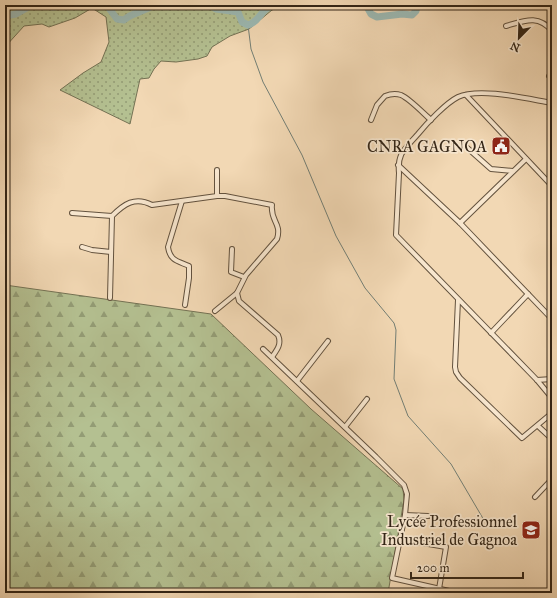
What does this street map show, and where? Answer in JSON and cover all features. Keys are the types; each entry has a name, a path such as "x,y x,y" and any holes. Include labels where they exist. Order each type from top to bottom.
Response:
{"street":[{"path":"506,26 528,20 538,20 548,26 552,31"},
{"path":"552,103 485,93 466,95 453,100 430,120 400,155 398,165 399,174 396,235 537,380 552,398"},
{"path":"371,120 377,105 384,96 391,94 401,95 430,120"},
{"path":"466,95 552,186"},
{"path":"464,145 491,169 513,171"},
{"path":"460,223 526,159"},
{"path":"398,165 460,223 552,319"},
{"path":"217,170 217,196"},
{"path":"110,298 112,216 122,205 137,201 146,202 152,205 217,196 225,196 272,205 271,212 273,219 278,225 279,231 277,239 244,277 237,293 215,311"},
{"path":"182,201 168,247 169,255 174,260 189,266 189,278 185,305"},
{"path":"72,214 112,216"},
{"path":"82,247 92,250 111,252"},
{"path":"232,249 231,272 244,277"},
{"path":"237,293 239,301 278,335 280,345 272,357"},
{"path":"491,333 528,294"},
{"path":"458,300 455,367 460,378 521,437 524,437 552,413"},
{"path":"297,381 328,341"},
{"path":"263,349 404,485 407,494 405,515 392,578 458,593"},
{"path":"537,380 552,379"},
{"path":"344,427 368,399"},
{"path":"538,426 552,439"},
{"path":"535,497 552,479"},
{"path":"405,515 428,516"},
{"path":"399,539 446,547 438,589"}],"green space":[{"path":"20,5 287,5 272,10 249,29 230,36 212,47 207,56 198,59 176,62 161,61 149,78 140,79 130,124 60,90 101,62 109,42 106,17 92,8 75,18 49,27 42,24 24,26 5,47 5,10"},
{"path":"5,285 211,314 311,409 403,489 404,500 388,593 5,593"}],"waterway":[{"path":"5,16 16,14 32,5"},
{"path":"42,5 53,7 68,5"},
{"path":"105,5 117,19 124,20 131,15 154,5"},
{"path":"163,5 176,5"},
{"path":"209,5 216,9 238,12 242,22 248,25 255,21 266,9 274,5"},
{"path":"366,5 371,14 377,17 402,14 412,15 416,11 417,5"},
{"path":"248,25 251,49 263,82 302,155 336,236 365,288 394,323 396,330 394,379 408,416 451,464 488,527"}],"place":[{"name":"CNRA GAGNOA","path":"501,146"},
{"name":"Lycée Professionnel Industriel de Gagnoa","path":"531,530"}]}
